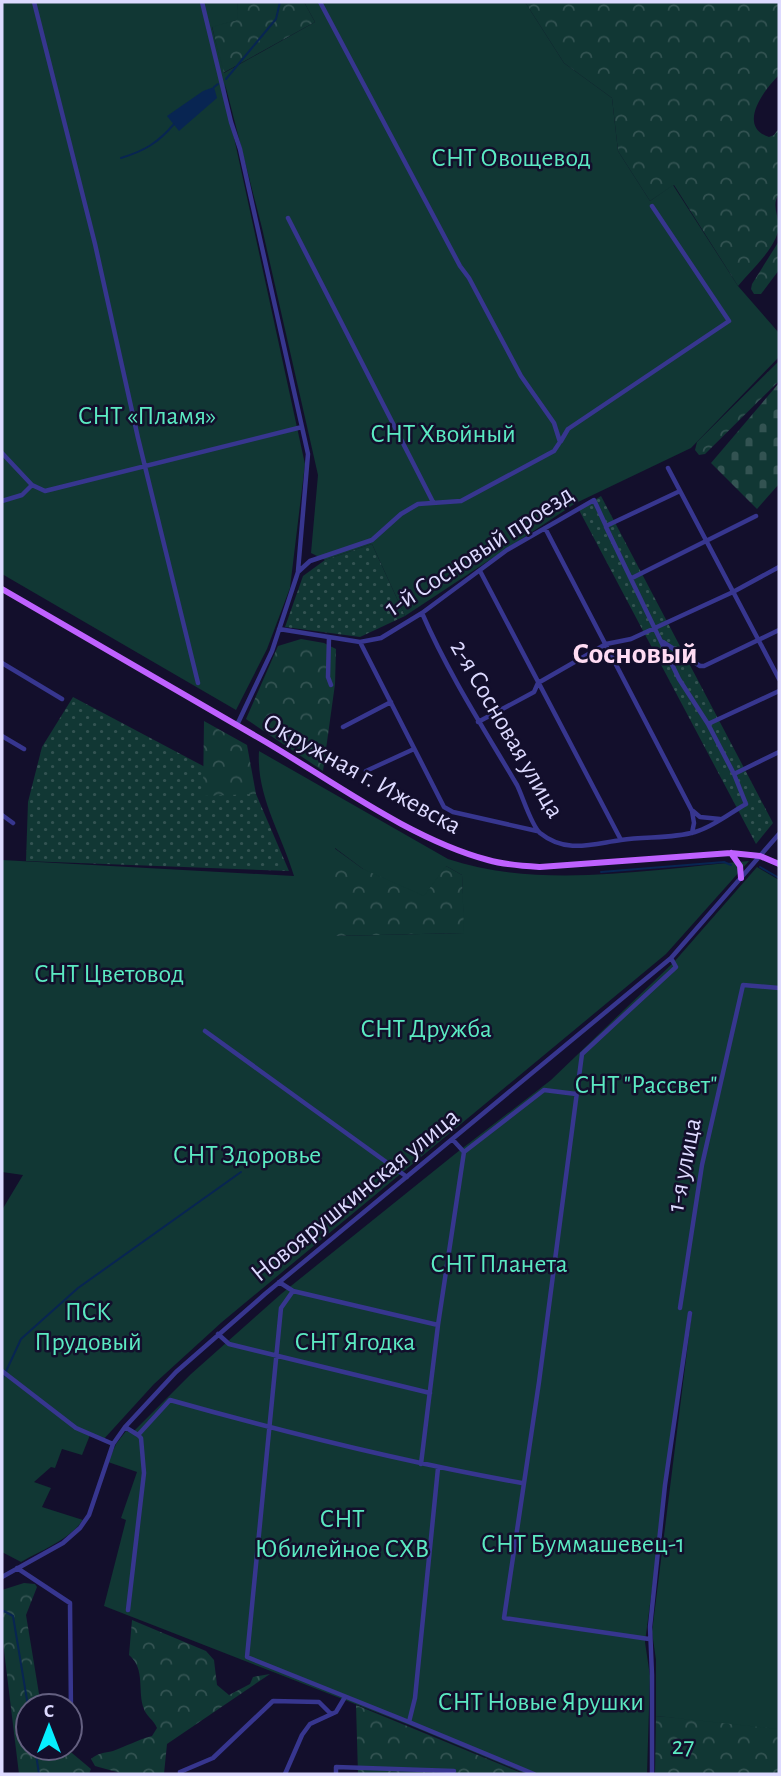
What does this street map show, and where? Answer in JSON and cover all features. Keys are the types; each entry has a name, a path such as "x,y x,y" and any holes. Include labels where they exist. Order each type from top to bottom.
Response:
{"main road":[{"name":"Окружная г. Ижевска","path":"2,589 417,832 451,848 488,860 540,867 732,853 760,856 779,864"},
{"path":"732,853 740,866 741,878"}],"street":[{"path":"34,2 95,244 145,467 198,683"},
{"path":"202,2 240,149 308,454 298,572 272,651 237,725"},
{"path":"320,2 460,267 470,278 521,376 554,423 561,442"},
{"path":"298,572 310,561 372,540 401,514 418,504 461,501 554,451 568,429 729,321 652,206"},
{"path":"288,218 433,502"},
{"path":"2,453 32,485 45,491 302,427"},
{"path":"668,468 779,678"},
{"path":"2,501 22,495 32,485"},
{"name":"1-й Сосновый проезд","path":"360,642 381,638 422,613 507,550 594,500 606,526 680,491"},
{"path":"631,578 756,516"},
{"path":"480,571 621,839 663,838 692,833 746,804 708,724 679,679 606,526"},
{"path":"545,528 692,811 692,833"},
{"path":"478,722 534,692 538,682 606,645 631,639 733,592 779,567"},
{"name":"2-я Сосновая улица","path":"422,613 435,644 517,787 538,831 558,842 575,846 599,845 621,839"},
{"path":"279,629 360,642 440,802 448,810 538,831"},
{"path":"662,642 704,666 779,630"},
{"path":"329,637 328,677 331,685"},
{"path":"2,665 62,699"},
{"path":"708,724 779,691"},
{"path":"343,727 391,702"},
{"path":"2,736 24,749"},
{"path":"366,771 414,748"},
{"path":"734,774 779,752"},
{"path":"692,811 701,817 722,819"},
{"path":"2,815 13,823"},
{"name":"Новоярушкинская улица","path":"2,1577 62,1543 80,1528 89,1515 113,1444 125,1427 176,1372 279,1282 671,958 779,834"},
{"path":"649,1639 504,1618 541,1368 582,1054 676,967 671,958"},
{"name":"1-я улица","path":"680,1308 702,1165 743,985 779,988"},
{"path":"205,1031 407,1177"},
{"path":"421,1464 438,1325 464,1152 544,1090 576,1094"},
{"path":"453,1140 464,1152"},
{"path":"279,1282 293,1291 438,1325"},
{"path":"293,1291 281,1308 247,1657 534,1774"},
{"path":"652,1774 652,1675 649,1639 663,1495 690,1312"},
{"path":"218,1334 229,1344 430,1393"},
{"path":"2,1370 76,1428 113,1444"},
{"path":"138,1435 170,1400 269,1428 438,1468 523,1483"},
{"path":"125,1427 141,1438 144,1473 128,1610"},
{"path":"409,1722 415,1698 438,1468"},
{"path":"17,1568 69,1603 71,1692"},
{"path":"285,1774 302,1735 310,1724 336,1712 345,1697"},
{"path":"181,1774 180,1772 213,1758 273,1701 319,1702 331,1714"},
{"path":"337,1774 337,1767 454,1771"}],"green space":[{"path":"2,2 238,2 237,20 212,27 224,73 315,22 304,2 525,2 564,63 612,98 618,151 650,201 673,185 738,286 779,333 779,357 691,448 576,503 405,616 372,544 325,560 311,553 318,475 262,228 225,84 230,119 305,464 290,588 267,649 236,710 2,574"},
{"path":"238,2 304,2 315,22 223,73 212,26 236,20"},
{"path":"525,2 779,2 779,75 761,98 754,116 759,132 769,137 779,128 779,194 775,203 778,232 766,254 738,286 674,185 650,201 618,151 612,98 564,63"},
{"path":"779,241 779,270 761,294 754,294 752,284"},
{"path":"779,361 779,381 705,454 699,455 695,450 697,442"},
{"path":"779,383 779,484 757,509 711,463"},
{"path":"601,496 773,823 756,844 579,510"},
{"path":"372,544 405,616 360,637 285,627 303,576 325,560"},
{"path":"301,639 324,643 336,649 335,684 323,771 246,719 278,646"},
{"path":"73,697 256,794 289,871 26,861 28,802 42,747"},
{"path":"204,721 247,745 256,794 203,796"},
{"path":"259,751 448,859 483,868 520,874 597,875 749,861 666,954 222,1322 154,1384 103,1440 90,1435 82,1455 62,1449 55,1468 51,1467 34,1482 51,1488 42,1507 83,1520 63,1539 21,1562 2,1552 2,1210 23,1175 2,1172 2,860 294,876 266,800 259,768","holes":["335,848 363,869 424,896 446,866 462,875 464,933 335,936"]},
{"path":"334,848 363,869 446,866 462,875 465,933 334,936"},
{"path":"757,867 779,880 779,1729 656,1716 656,1660 652,1632 692,1311 689,1311 645,1642 650,1676 647,1774 526,1774 409,1725 104,1606 126,1520 121,1518 137,1472 108,1462 116,1444 126,1431 132,1433 191,1374 281,1294 551,1080 674,962"},
{"path":"24,1583 35,1584 37,1587 26,1615 39,1692 14,1692 14,1733 2,1634 2,1590"},
{"path":"132,1620 206,1651 214,1660 217,1685 229,1695 250,1684 253,1677 270,1674 167,1744 164,1774 124,1774 95,1766 91,1759 152,1736 157,1728 144,1709 138,1667 129,1655"},
{"path":"356,1705 524,1774 358,1774"},
{"name":"27","path":"656,1716 779,1726 779,1774 655,1774"},
{"path":"18,1762 83,1762 91,1769 89,1774 19,1774"}],"water":[{"path":"214,87 217,98 179,131 167,116 203,91"}],"waterway":[{"path":"226,79 276,19 280,2"},
{"path":"214,87 218,84"},
{"path":"121,158 150,146 174,124"},
{"path":"601,872 724,862 731,865"},
{"path":"760,867 779,878"},
{"path":"2,1380 21,1339 78,1288 241,1172"},
{"path":"2,1610 13,1616 26,1692"},
{"path":"37,1762 39,1774"}],"district":[{"name":"Сосновый","path":"635,654"}],"park label":[{"name":"СНТ Овощевод","path":"511,158"},
{"name":"СНТ «Пламя»","path":"147,416"},
{"name":"СНТ Хвойный","path":"443,434"},
{"name":"СНТ Цветовод","path":"109,974"},
{"name":"СНТ Дружба","path":"426,1029"},
{"name":"СНТ \"Рассвет\"","path":"646,1085"},
{"name":"СНТ Здоровье","path":"247,1155"},
{"name":"СНТ Планета","path":"499,1264"},
{"name":"ПСК Прудовый","path":"88,1327"},
{"name":"СНТ Ягодка","path":"355,1342"},
{"name":"СНТ Юбилейное СХВ","path":"342,1534"},
{"name":"СНТ Буммашевец-1","path":"583,1544"},
{"name":"СНТ Новые Ярушки","path":"541,1702"}]}
